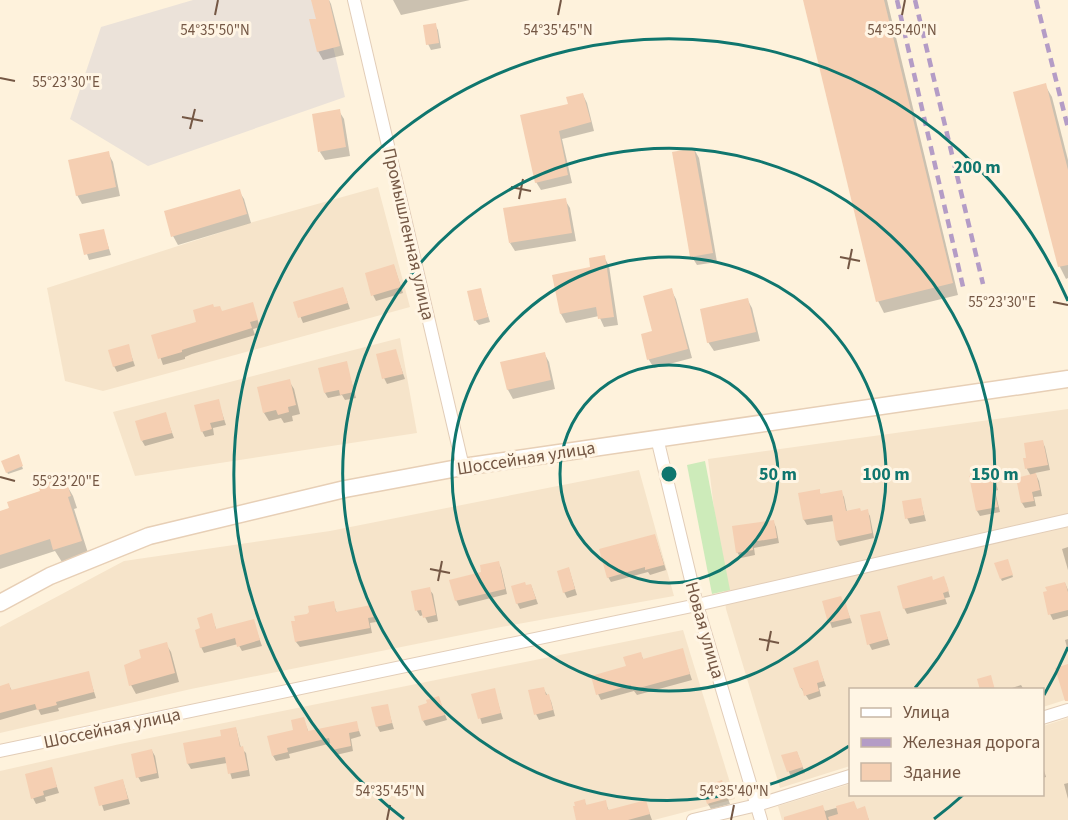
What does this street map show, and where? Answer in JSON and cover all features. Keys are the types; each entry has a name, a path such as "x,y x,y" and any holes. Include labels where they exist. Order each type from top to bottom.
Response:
{"main road":[{"name":"Шоссейная улица","path":"0,603 50,576 149,536 345,489 463,467 1068,379"}],"street":[{"name":"Промышленная улица","path":"354,0 463,467"},
{"name":"Новая улица","path":"657,438 697,605 761,820"},
{"name":"Шоссейная улица","path":"0,751 697,605 1068,520"},
{"path":"1044,717 1068,710"},
{"path":"693,820 757,805 849,776"}],"shaded area":[{"path":"193,0 322,0 345,97 148,166 70,119 101,27"},
{"path":"378,187 410,307 103,391 65,381 47,288 253,222"},
{"path":"400,338 417,433 135,476 113,412"},
{"path":"1068,409 1068,699 1044,707 1044,688 849,688 849,766 780,788 726,609 708,459"},
{"path":"639,470 674,596 501,627 191,689 0,733 0,627 124,561 330,531"},
{"path":"683,630 735,799 654,820 0,820 0,771 120,744"},
{"path":"1068,718 1068,820 782,820 778,806 849,784 849,796 1044,796 1044,726"}],"green space":[{"path":"705,461 730,590 712,594 687,465"}],"building":[{"path":"311,0 329,0 340,46 317,52 309,19 316,19"},
{"path":"803,0 884,0 953,283 876,302"},
{"path":"436,23 439,43 426,45 423,25"},
{"path":"1046,83 1068,170 1068,265 1058,267 1013,92"},
{"path":"583,93 591,122 559,131 568,175 535,183 520,115 568,104 566,97"},
{"path":"340,109 346,147 318,152 312,114"},
{"path":"694,148 713,253 690,257 672,152"},
{"path":"109,151 116,187 76,196 68,160"},
{"path":"240,189 247,214 171,237 164,211"},
{"path":"566,198 572,233 509,243 503,208"},
{"path":"104,229 109,249 84,255 79,234"},
{"path":"605,255 614,317 598,319 596,307 560,314 552,275 590,267 589,258"},
{"path":"394,264 401,287 371,296 365,273"},
{"path":"343,287 348,303 298,318 293,302"},
{"path":"481,288 488,317 474,321 467,291"},
{"path":"672,288 688,349 647,360 641,334 652,331 643,296"},
{"path":"748,298 756,332 707,343 700,309"},
{"path":"253,302 258,320 250,322 252,328 158,359 151,335 196,322 193,310 213,304 214,307 220,306 222,311"},
{"path":"129,344 133,361 113,367 108,350"},
{"path":"396,349 403,374 382,379 376,354"},
{"path":"545,352 551,380 507,390 500,362"},
{"path":"347,361 354,392 340,395 339,390 324,393 318,368"},
{"path":"290,379 296,405 288,407 289,412 278,415 276,410 263,413 257,387"},
{"path":"219,399 224,420 210,423 212,429 201,432 194,405"},
{"path":"166,412 172,433 141,441 135,421"},
{"path":"1043,440 1048,465 1025,469 1024,443"},
{"path":"19,454 23,466 6,473 1,461"},
{"path":"993,471 996,484 993,485 998,507 976,511 969,476"},
{"path":"1036,473 1040,490 1032,492 1034,501 1021,503 1016,478"},
{"path":"52,477 55,487 67,483 71,496 68,497 82,541 53,550 50,539 0,555 0,511 9,508 7,502 40,491 37,482"},
{"path":"820,489 820,494 842,490 846,511 868,509 872,533 836,541 832,515 803,520 798,493"},
{"path":"921,498 924,515 905,519 902,501"},
{"path":"774,520 777,538 752,542 753,550 736,553 732,526"},
{"path":"655,534 664,565 645,570 645,567 607,578 599,549"},
{"path":"1008,559 1013,575 1000,579 994,563"},
{"path":"499,561 505,589 455,601 449,580 481,572 480,565"},
{"path":"569,567 575,589 563,593 557,571"},
{"path":"932,576 933,580 944,576 949,591 943,593 945,599 903,609 897,586"},
{"path":"525,582 526,585 531,584 536,599 516,604 511,586"},
{"path":"1065,582 1068,592 1068,610 1048,615 1043,592 1047,591 1045,587"},
{"path":"430,587 436,615 423,618 421,610 415,611 411,591"},
{"path":"841,596 843,601 845,600 850,618 828,623 822,601"},
{"path":"334,601 336,612 371,605 374,617 368,618 370,628 295,642 291,621 295,621 294,616 307,614 308,606"},
{"path":"880,611 888,639 867,645 860,615"},
{"path":"212,613 216,629 254,619 260,640 237,647 235,638 200,648 195,630 200,628 197,618"},
{"path":"167,642 175,673 129,686 124,665 141,658 139,650"},
{"path":"683,648 690,674 632,690 631,685 596,695 591,676 626,666 623,657 641,652 643,659"},
{"path":"818,660 824,681 817,683 819,691 804,696 793,668"},
{"path":"1068,664 1068,701 1065,701 1055,668"},
{"path":"89,671 94,692 56,702 57,705 37,710 35,704 0,713 0,686 9,683 11,690"},
{"path":"991,675 994,688 979,688 977,679"},
{"path":"544,687 546,695 549,694 553,710 534,715 528,690"},
{"path":"495,688 501,713 478,719 471,694"},
{"path":"439,696 445,715 422,721 418,706 427,703 426,700"},
{"path":"388,704 392,723 376,727 371,707"},
{"path":"304,717 308,731 357,721 359,731 349,733 351,746 332,750 329,738 287,748 288,752 272,756 267,736 293,730 291,720"},
{"path":"236,727 248,770 228,774 225,757 187,764 183,743 221,736 220,730"},
{"path":"152,749 157,773 136,778 131,754"},
{"path":"797,751 803,767 787,772 781,755"},
{"path":"52,767 57,787 43,791 44,795 31,799 25,774"},
{"path":"123,779 128,799 99,806 94,787"},
{"path":"722,780 728,798 707,804 702,787"},
{"path":"585,799 586,805 606,800 608,810 646,800 650,814 628,820 576,820 574,802"},
{"path":"854,801 857,809 865,806 869,820 829,820 828,817 838,814 836,806"},
{"path":"823,805 827,820 784,820 784,817"}],"railway":[{"path":"897,0 964,291"},
{"path":"915,0 983,284"},
{"path":"1036,0 1068,128"}]}
